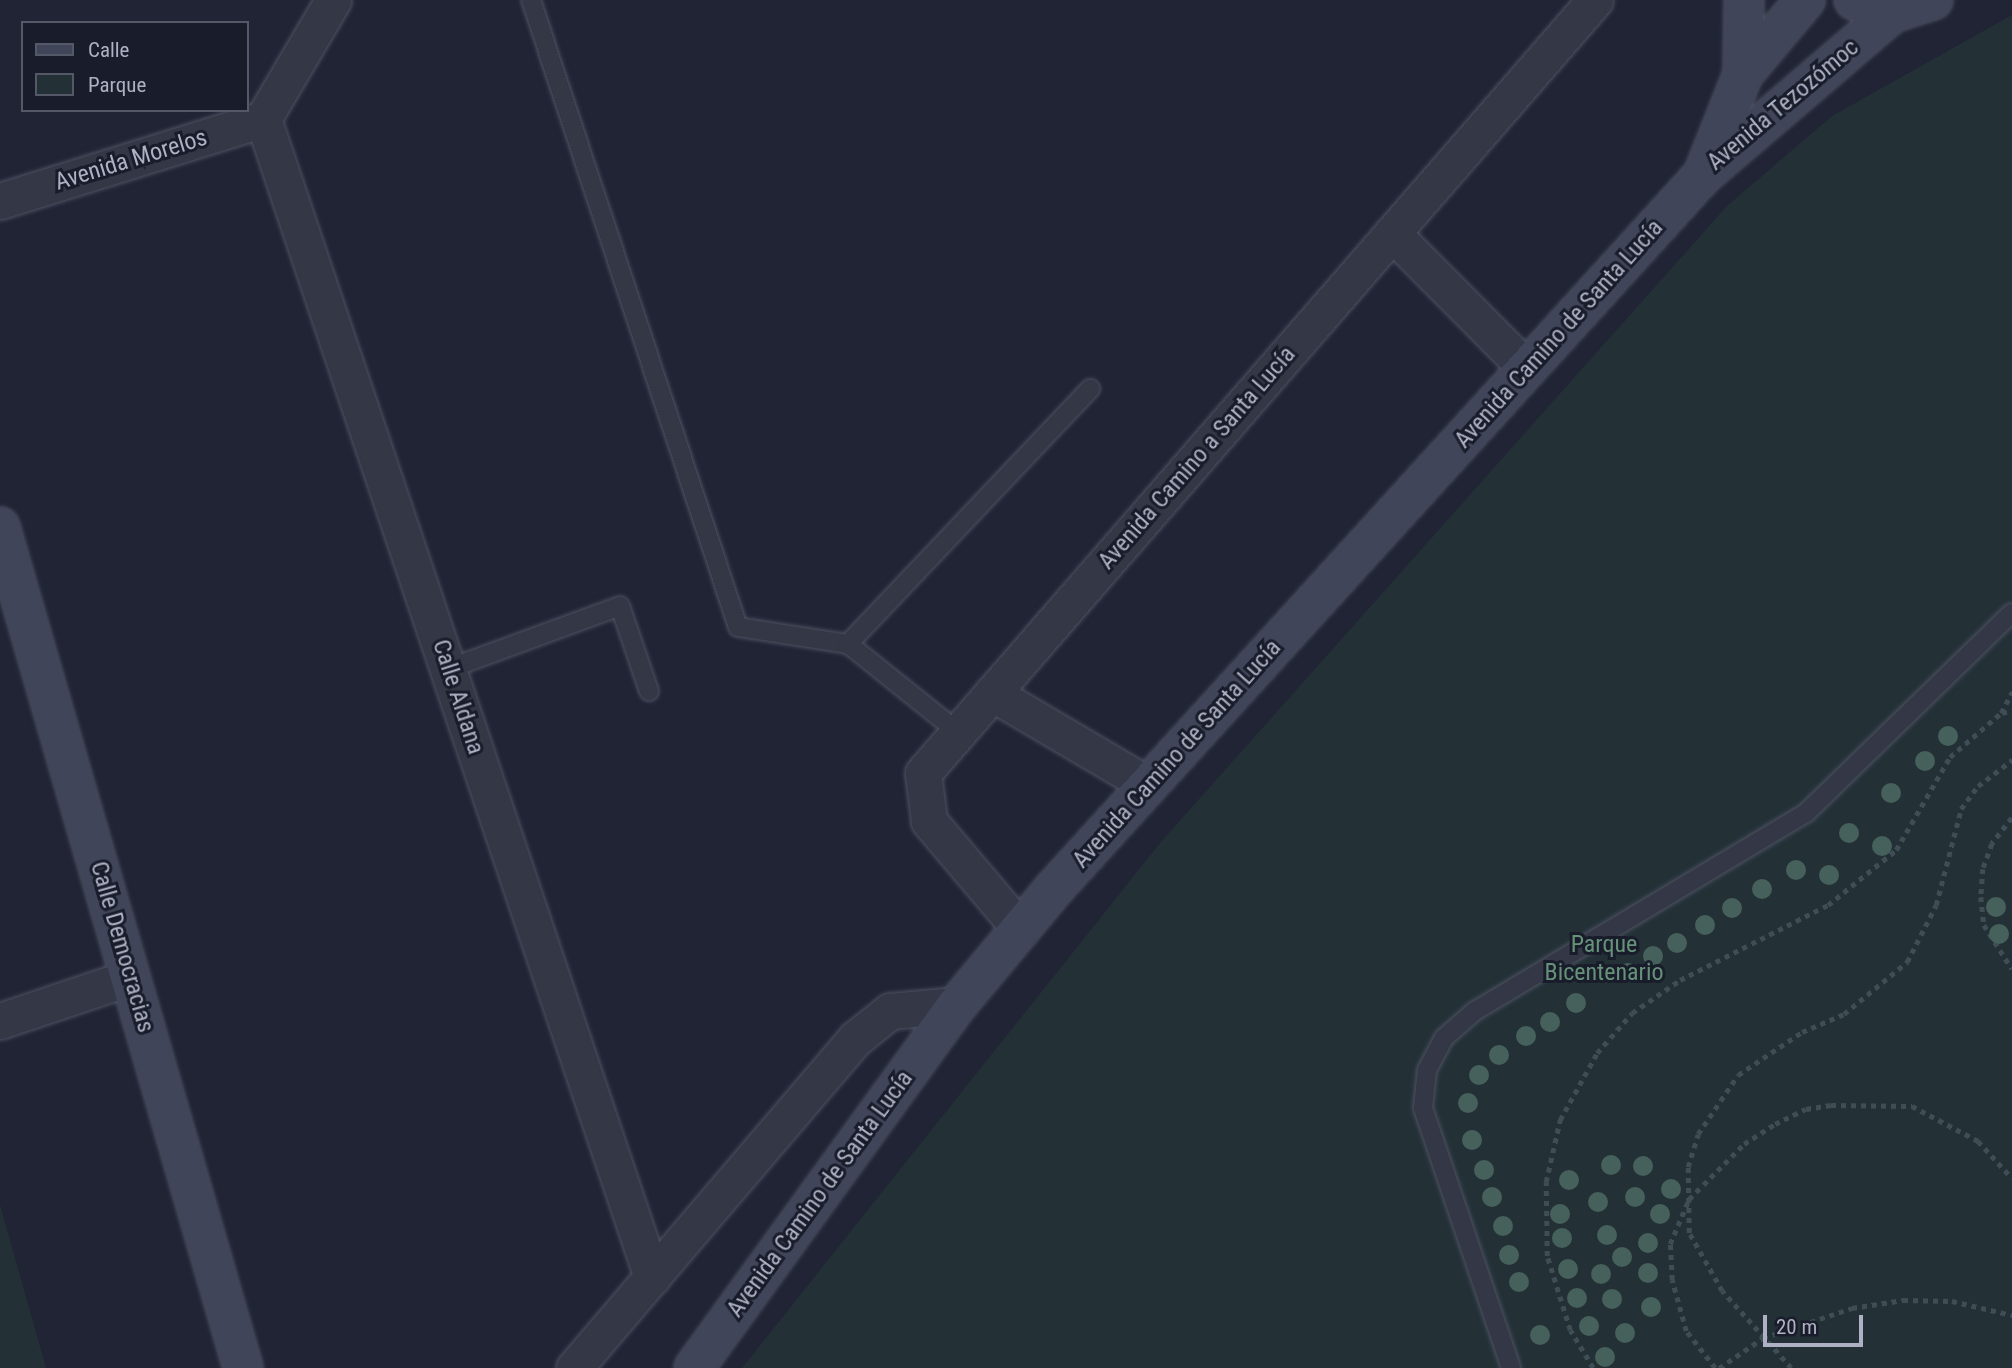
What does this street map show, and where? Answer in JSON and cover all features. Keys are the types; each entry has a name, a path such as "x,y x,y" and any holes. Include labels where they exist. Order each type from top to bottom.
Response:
{"main road":[{"name":"Avenida Tezozómoc","path":"1703,175 1743,74 1744,0"},
{"path":"1743,74 1805,0"},
{"path":"1854,0 1893,7 1933,0"},
{"name":"Avenida Tezozómoc","path":"1703,175 1893,7"},
{"name":"Avenida Camino de Santa Lucía","path":"694,1368 957,1005 1148,785 1703,175"},
{"name":"Calle Democracias","path":"0,527 243,1368"}],"street":[{"path":"262,118 333,0"},
{"name":"Avenida Camino a Santa Lucía","path":"1021,930 929,821 923,773 1595,0"},
{"name":"Avenida Morelos","path":"0,201 262,118"},
{"name":"Calle Aldana","path":"262,118 652,1277"},
{"path":"1392,233 1527,369"},
{"path":"992,693 1148,785"},
{"path":"0,1021 131,977"},
{"path":"574,1368 855,1039 890,1011 957,1005"}],"lane":[{"path":"531,0 738,627 849,644 958,732"},
{"path":"849,644 1090,389"},
{"path":"448,669 620,606 649,691"},
{"path":"1511,1368 1423,1108 1427,1070 1444,1038 1475,1011 1806,813 2012,612"}],"path":[{"path":"1593,1368 1570,1330 1547,1256 1546,1182 1560,1120 1597,1053 1632,1013 1680,980 1828,905 1896,850 1950,757 2001,713 2012,692"},
{"path":"2001,713 2012,710"},
{"path":"1791,1368 1722,1291 1689,1233 1688,1167 1698,1134 1738,1075 1767,1052 1844,1014 1907,962 1936,905 1961,809 1978,786 2012,760"},
{"path":"2012,818 1992,844 1983,869 1981,897 1984,925 2001,959 2012,969"},
{"path":"2012,1178 1978,1141 1936,1115 1912,1106 1858,1103 1806,1109 1775,1124 1744,1144 1689,1199 1670,1244 1672,1280 1686,1331 1717,1368 1763,1338 1852,1308 1903,1300 1952,1301 2012,1315"}],"green space":[{"name":"Parque Bicentenario","path":"2012,15 2012,1368 742,1368 1160,843 1727,206 1832,116"},
{"path":"0,1205 46,1368 0,1368"}]}
